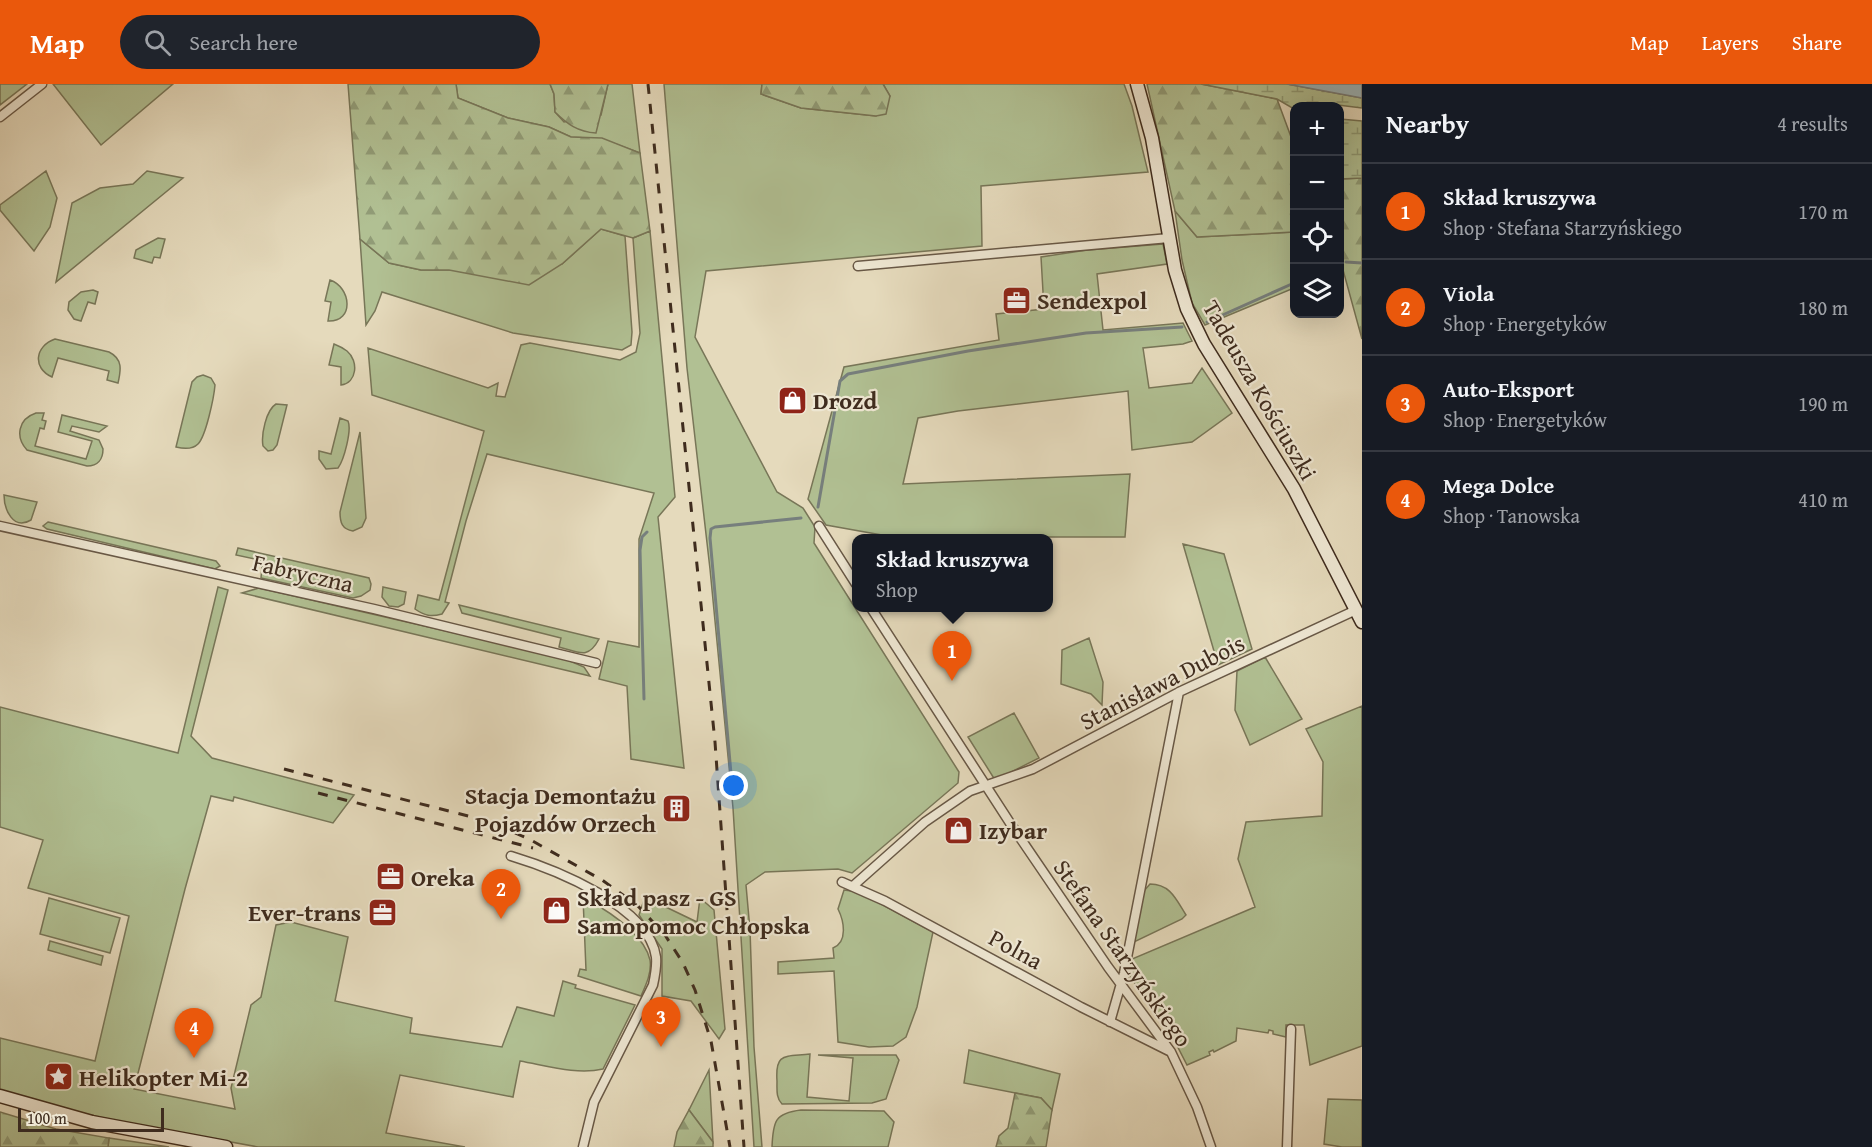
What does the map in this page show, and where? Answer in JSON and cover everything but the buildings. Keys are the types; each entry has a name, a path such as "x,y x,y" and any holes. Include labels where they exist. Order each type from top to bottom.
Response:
{"main road":[{"name":"Tadeusza Kościuszki","path":"1137,84 1154,151 1180,287 1194,326 1289,479 1362,622"},
{"path":"0,1096 92,1122 226,1147"}],"street":[{"path":"0,117 42,84"},
{"path":"858,266 1169,238"},
{"name":"Fabryczna","path":"0,526 374,609 596,663"},
{"path":"819,526 852,578"},
{"name":"Stanisława Dubois","path":"853,886 925,822 970,791 1033,769 1179,692 1356,609"},
{"name":"Stefana Starzyńskiego","path":"874,612 984,786 1171,1052 1197,1107 1211,1147"},
{"path":"1110,1022 1121,984 1179,692"},
{"path":"511,856 557,872 601,895 639,924 655,950 656,966 652,985 594,1102 584,1147"},
{"name":"Polna","path":"842,882 976,949 1110,1022 1171,1052"},
{"path":"1287,1147 1291,1029"}],"green space":[{"path":"0,84 27,84 0,105"},
{"path":"53,84 173,84 101,145"},
{"path":"348,84 456,84 458,98 508,118 549,127 571,137 602,138 640,153 650,231 633,238 601,229 562,264 529,285 449,270 421,270 389,263 360,239"},
{"path":"456,84 550,84 554,94 555,112 564,122 601,115 608,84 632,84 640,153 602,139 571,137 549,127 508,118 458,98"},
{"path":"550,84 608,84 596,133 573,127 555,112 554,94"},
{"path":"664,84 762,84 761,94 801,108 876,116 890,96 883,84 1124,84 1132,106 1148,172 981,186 982,246 706,271 695,337 777,492 803,508 815,527 814,543 852,603 852,612 858,612 959,772 958,783 852,873 838,869 765,872 746,885 754,1047 762,1147 754,1147 733,808 710,569 687,368"},
{"path":"762,84 883,84 890,96 886,114 876,116 801,108 761,94"},
{"path":"1147,84 1201,84 1277,99 1290,134 1290,232 1197,237 1175,211"},
{"path":"1201,84 1287,84 1362,98 1362,108 1344,106 1344,102 1290,102 1290,107 1277,99"},
{"path":"1344,119 1362,121 1362,178 1344,179"},
{"path":"46,171 57,198 50,227 34,251 0,210 0,205"},
{"path":"147,171 183,178 56,282 72,203 100,188 133,184"},
{"path":"1362,178 1362,339 1344,274 1344,179"},
{"path":"1175,211 1197,237 1290,232 1290,290 1205,325 1192,303 1182,260"},
{"path":"601,229 625,236 632,332 631,345 622,350 513,333 382,292 375,311 366,325 360,239 389,263 421,270 448,270 562,264"},
{"path":"650,231 675,497 658,517 684,768 631,759 627,686 599,679 608,641 639,647 639,539 654,493 487,454 466,521 445,602 449,603 442,614 431,616 422,613 415,609 418,595 439,600 484,431 372,395 368,348 488,388 498,383 496,396 505,397 521,345 530,343 620,360 636,352 640,333 633,238"},
{"path":"158,238 165,239 160,258 154,257 152,263 134,258 136,250"},
{"path":"1163,244 1167,264 1097,274 1103,330 1183,323 1192,341 1143,348 1149,388 1192,383 1202,368 1232,413 1192,442 1132,450 1128,391 958,411 918,418 903,484 1130,474 1125,537 1053,537 1053,534 876,534 826,525 808,499 844,367 999,340 996,314 1044,309 1041,257 1087,250"},
{"path":"330,280 342,290 347,303 343,316 337,320 328,321 331,302 325,301"},
{"path":"93,290 98,292 95,304 88,302 81,321 74,319 68,310 69,302 81,292"},
{"path":"55,339 114,355 120,365 118,383 107,380 109,371 58,358 52,377 46,373 41,368 38,357 43,347"},
{"path":"334,344 351,355 355,366 353,376 341,385 341,367 329,365"},
{"path":"203,375 211,378 215,385 204,433 198,444 193,447 185,449 176,447 192,382"},
{"path":"276,404 287,405 277,445 273,450 268,451 263,446 264,429 269,412"},
{"path":"36,413 44,413 42,420 46,421 44,429 40,428 35,446 86,459 92,441 58,432 62,415 107,426 99,432 72,426 70,431 99,440 103,449 99,461 87,466 27,450 21,440 20,429 25,419"},
{"path":"340,418 348,421 349,425 345,452 338,468 326,469 319,459 319,451 331,454"},
{"path":"360,432 366,518 362,527 353,531 342,525 340,512"},
{"path":"4,495 37,502 31,520 25,523 15,521 8,512"},
{"path":"48,522 216,561 220,566 215,569 47,529 43,526"},
{"path":"1183,544 1224,554 1252,649 1218,665"},
{"path":"238,548 369,578 370,590 353,598 261,578 260,560 236,555"},
{"path":"218,587 228,590 191,736 212,758 354,795 333,823 234,797 233,801 211,796 134,1089 235,1109 231,1088 251,1005 261,997 276,925 291,922 348,937 335,1001 412,1018 410,1033 502,1047 517,1007 554,1016 563,981 576,985 575,988 635,1005 603,1069 583,1071 520,1061 513,1097 400,1075 386,1133 465,1147 258,1147 122,1122 50,1106 0,1091 0,1038 95,1061 129,916 28,888 43,840 0,827 0,707 178,753"},
{"path":"383,587 406,592 404,604 398,607 389,606 382,597"},
{"path":"259,588 563,658 584,667 590,676 242,593"},
{"path":"459,605 599,639 591,650 582,653 559,647 561,638 462,613"},
{"path":"1089,638 1103,682 1102,705 1091,694 1061,684 1062,650"},
{"path":"1265,657 1302,719 1250,745 1235,710 1237,671"},
{"path":"1362,706 1362,1046 1310,1065 1304,1025 1286,1025 1286,1037 1273,1034 1273,1031 1269,1030 1268,1033 1237,1028 1236,1041 1214,1052 1213,1050 1209,1052 1210,1055 1187,1065 1171,1034 1126,971 1132,959 1255,907 1238,859 1246,822 1322,816 1323,762 1306,729"},
{"path":"1014,713 1039,758 995,780 968,737"},
{"path":"1150,884 1168,890 1186,915 1134,942 1143,892"},
{"path":"844,890 859,892 933,932 917,1007 906,1037 893,1046 869,1047 838,1042 834,971 778,974 778,962 834,958 833,948 838,945 843,936 842,919 838,909"},
{"path":"583,897 623,923 640,940 646,950 650,960 650,969 641,996 578,976 580,969 586,970"},
{"path":"645,897 697,922 700,898 714,910 725,1029 719,1039 691,1001 662,996 662,949 639,915"},
{"path":"49,898 120,918 110,953 40,934"},
{"path":"50,941 103,956 101,965 48,950"},
{"path":"969,1050 1060,1074 1052,1110 1041,1098 964,1083"},
{"path":"810,1054 807,1097 849,1101 853,1058 818,1055 896,1055 899,1060 886,1099 872,1103 782,1104 777,1091 777,1072 780,1061 788,1056"},
{"path":"709,1070 713,1142 689,1110"},
{"path":"1015,1093 1041,1098 1052,1110 1046,1147 996,1147 999,1136 1008,1128"},
{"path":"1328,1099 1362,1100 1362,1147 1324,1144"},
{"path":"689,1110 713,1142 713,1147 674,1147 677,1132"},
{"path":"801,1110 884,1111 894,1122 888,1147 772,1147 773,1131 777,1120 786,1113"},
{"path":"0,1112 56,1129 109,1138 108,1147 0,1147"},
{"path":"109,1138 169,1147 108,1147"}],"water":[{"path":"1287,84 1362,84 1362,98"}],"waterway":[{"path":"1346,262 1362,263"},
{"path":"1207,322 1290,285"},
{"path":"818,507 840,381 848,374 968,351 1086,333 1182,327"},
{"path":"733,796 711,529 801,518"},
{"path":"644,699 640,550 642,537 647,532"}],"railway":[{"path":"648,84 715,742 744,1147"},
{"path":"284,769 488,821 529,839 602,880 637,905 665,935 683,963 695,990 711,1041 730,1147"},
{"path":"318,793 533,848"}],"place":[{"name":"Sendexpol","path":"1016,300"},
{"name":"Drozd","path":"792,400"},
{"name":"Skład kruszywa","path":"952,681"},
{"name":"Stacja Demontażu Pojazdów Orzech","path":"677,809"},
{"name":"Izybar","path":"958,830"},
{"name":"Oreka","path":"390,877"},
{"name":"Skład pasz - GS Samopomoc Chłopska","path":"556,911"},
{"name":"Ever-trans","path":"382,912"},
{"name":"Viola","path":"501,919"},
{"name":"Auto-Eksport","path":"661,1047"},
{"name":"Mega Dolce","path":"194,1058"},
{"name":"Helikopter Mi-2","path":"58,1077"}]}
